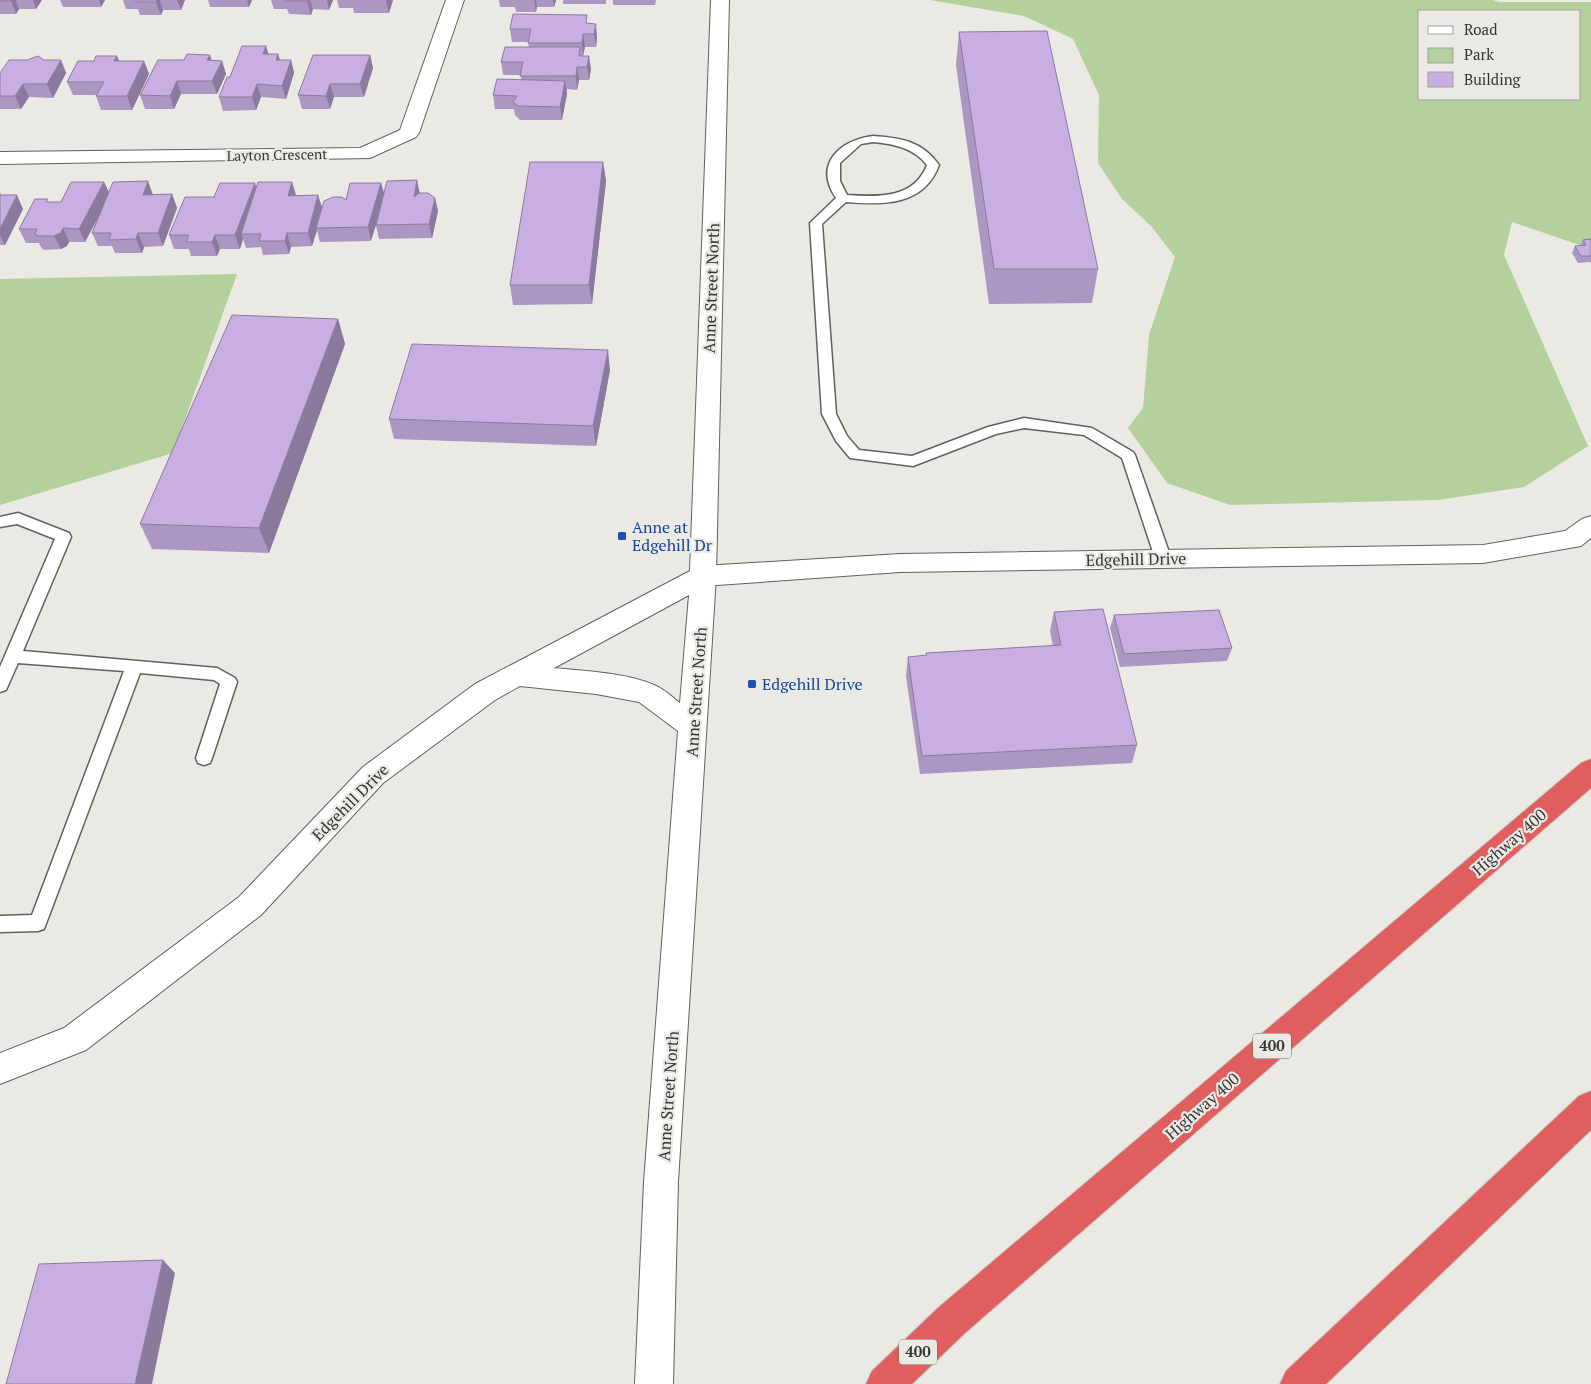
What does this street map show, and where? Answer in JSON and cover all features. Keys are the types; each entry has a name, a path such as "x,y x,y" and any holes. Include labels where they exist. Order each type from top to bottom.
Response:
{"highway":[{"name":"Highway 400","path":"885,1384 952,1320 1591,772"},
{"path":"1299,1384 1591,1107"}],"street":[{"name":"Layton Crescent","path":"0,158 363,154 409,133 455,0"},
{"name":"Anne Street North","path":"654,1384 662,1182 703,576 720,0"},
{"name":"Edgehill Drive","path":"0,1069 75,1039 242,912 373,775 485,692 703,576 900,563 1483,554 1572,539 1591,525"},
{"path":"518,675 596,683 646,693 694,726"}],"lane":[{"path":"842,198 836,189 832,170 834,162 858,141 873,139 895,141 923,152 933,165 931,177 926,183 906,194 892,199 842,198 816,223 829,414 841,438 855,455 914,461 993,430 1024,423 1087,431 1128,455 1163,558"},
{"path":"0,522 18,518 64,537 0,686"},
{"path":"13,656 216,674 229,682 204,758"},
{"path":"0,924 38,923 134,666"}],"green space":[{"path":"930,0 1493,0 1499,2 1591,2 1591,249 1512,222 1504,255 1588,446 1524,487 1438,500 1230,505 1167,483 1128,428 1143,408 1149,335 1175,257 1151,226 1122,199 1098,163 1099,95 1073,39 1024,16"},
{"path":"237,274 173,453 0,505 0,279"}],"building":[{"path":"136,0 157,0 156,2 136,2"},
{"path":"286,0 308,0 285,1"},
{"path":"513,14 587,15 586,23 596,24 594,34 583,34 582,43 528,43 531,29 510,29"},
{"path":"1047,31 1098,269 994,269 959,32"},
{"path":"242,46 266,46 263,54 278,54 276,60 291,60 282,86 257,84 252,97 219,97 227,77 230,77"},
{"path":"505,47 580,47 579,56 589,56 587,67 577,67 576,76 520,76 523,62 501,62"},
{"path":"187,54 210,55 207,60 222,61 212,81 177,81 170,96 140,95 158,60 184,60"},
{"path":"313,55 370,55 360,84 330,84 326,96 298,95"},
{"path":"38,56 44,60 61,60 47,84 23,84 15,96 0,96 0,73 9,60 27,60"},
{"path":"96,56 117,56 114,61 144,61 127,96 96,96 104,82 67,82 78,61 94,61"},
{"path":"497,79 565,81 560,107 518,106 513,102 517,96 493,95"},
{"path":"530,162 603,162 589,285 510,285"},
{"path":"417,180 414,197 419,193 428,193 435,198 429,224 376,225 387,181"},
{"path":"148,181 143,195 172,194 158,233 138,233 136,239 109,240 111,233 92,233 113,182"},
{"path":"71,182 104,182 79,229 63,228 61,233 54,236 38,236 35,234 37,229 19,229 35,199 48,199 46,202 61,202"},
{"path":"258,182 292,182 288,196 318,195 308,233 287,233 285,241 259,241 261,234 241,234"},
{"path":"220,183 255,183 235,235 215,235 212,242 186,242 189,235 169,235 185,197 214,197"},
{"path":"350,183 381,183 368,227 316,228 324,201 333,197 342,197 346,200"},
{"path":"0,195 17,195 0,229"},
{"path":"1591,239 1591,256 1581,256 1575,246 1586,245 1583,240"},
{"path":"232,315 338,319 259,528 140,524"},
{"path":"412,344 608,350 593,426 389,419"},
{"path":"1103,609 1137,745 922,756 908,657 927,655 926,653 1061,645 1054,612"},
{"path":"1219,610 1232,648 1124,654 1114,615"},
{"path":"163,1260 135,1384 6,1384 39,1264"}],"place":[{"name":"Anne at Edgehill Dr","path":"622,536"},
{"name":"Edgehill Drive","path":"752,684"}]}
